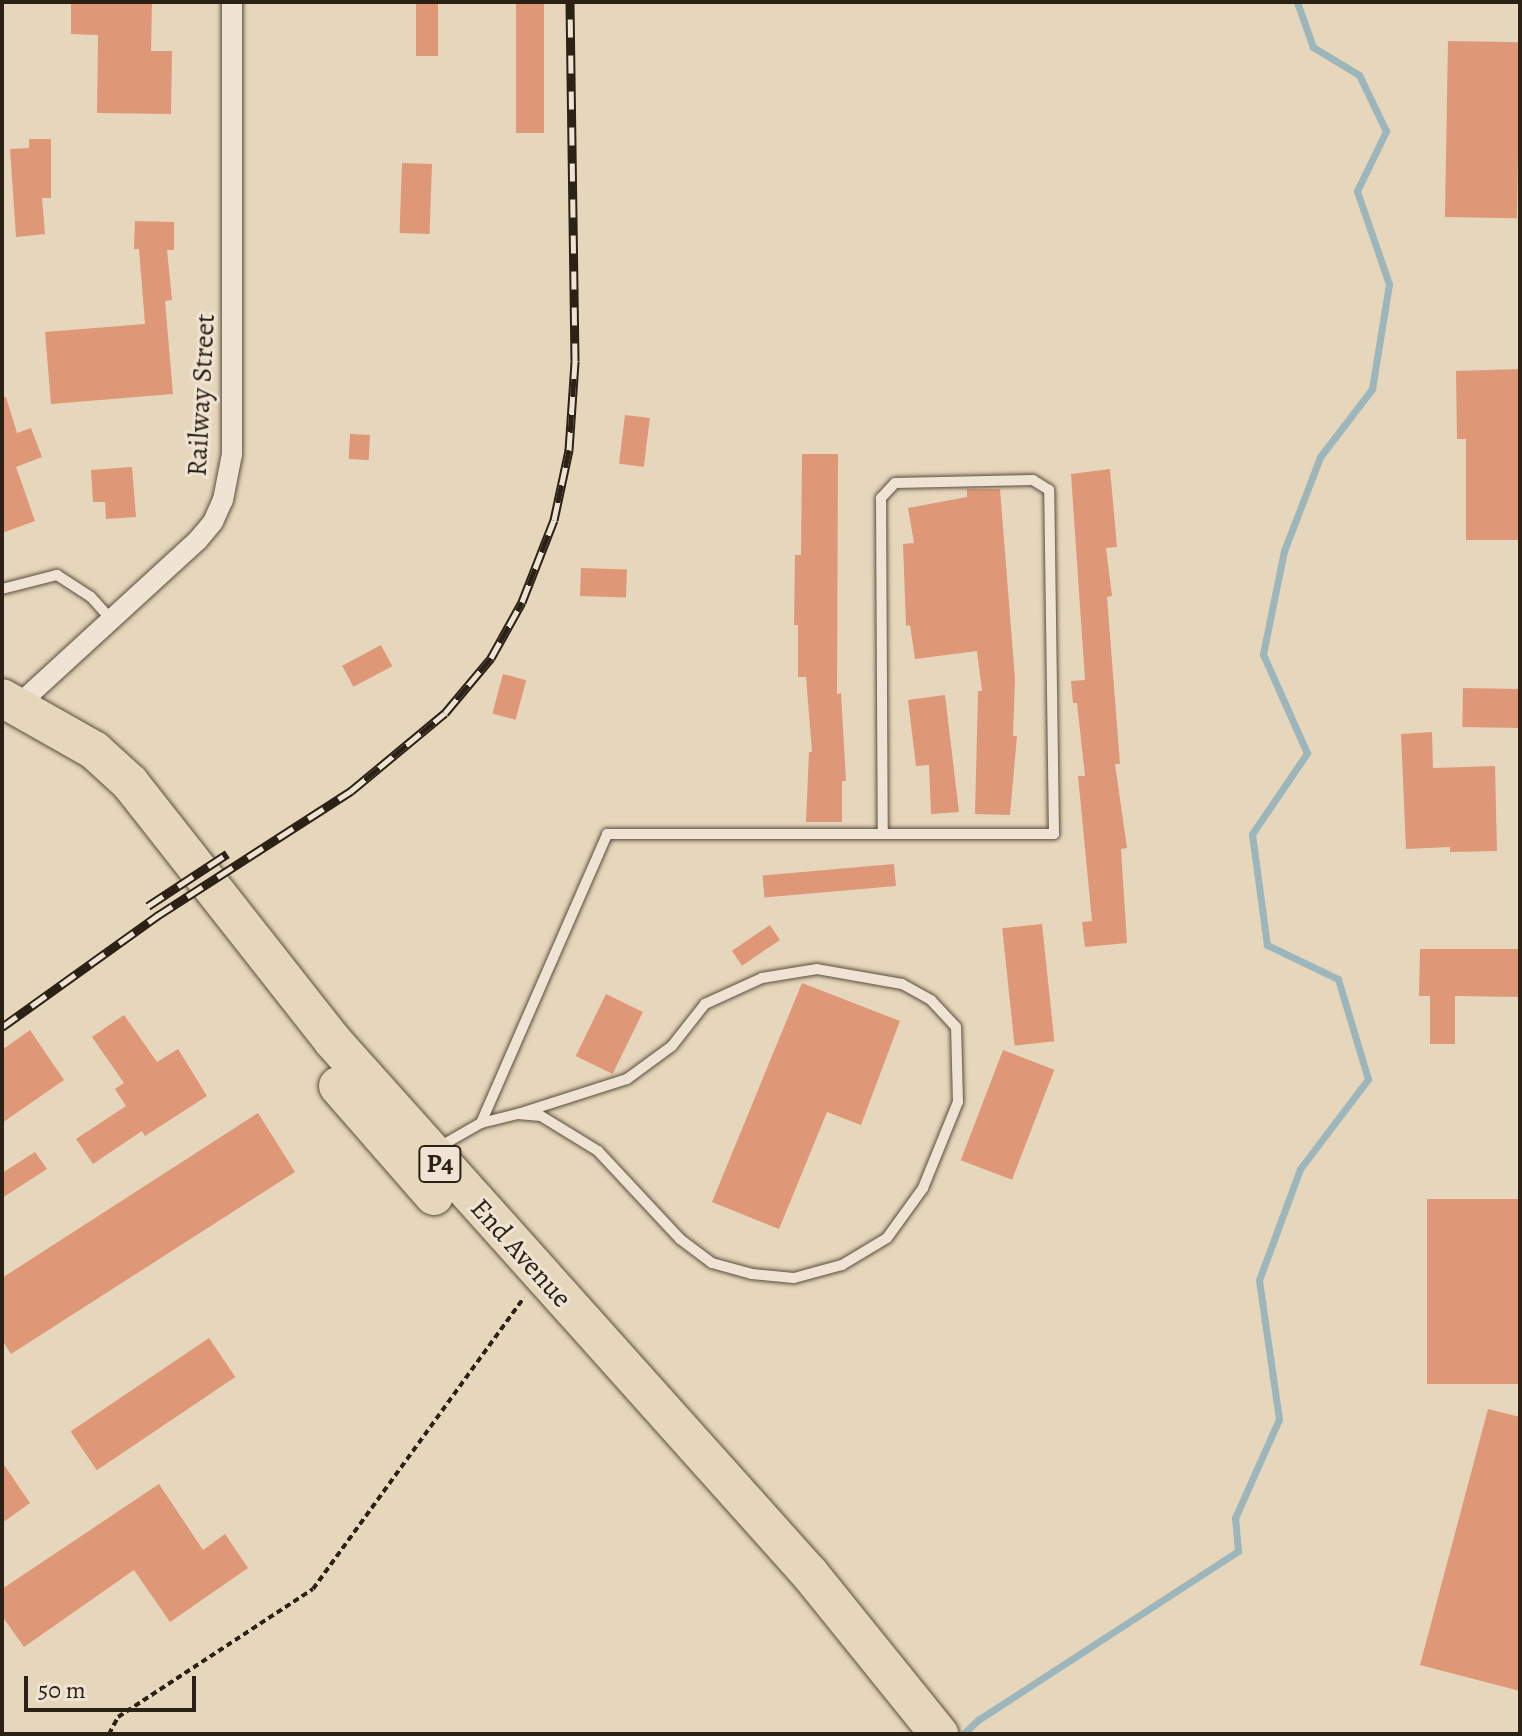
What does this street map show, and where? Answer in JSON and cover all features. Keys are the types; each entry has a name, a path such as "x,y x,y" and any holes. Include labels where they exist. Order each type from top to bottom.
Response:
{"highway":[{"name":"End Avenue","path":"7,708 94,750 130,783 162,820 281,980 430,1153 810,1574 933,1729"},
{"name":"End Avenue","path":"7,708 44,742 108,791 141,829 290,1030 390,1148 823,1614 867,1648"}],"street":[{"name":"Railway Street","path":"7,708 113,621 213,522 223,500 232,454 232,2"}],"lane":[{"path":"481,1123 607,834 883,834 1054,834 1049,490 1033,480 895,483 881,498 883,834"},
{"path":"2,589 57,575 91,597 113,621"},
{"path":"430,1153 481,1123 627,1079 672,1046 705,1004 762,978 817,969 902,984 931,1000 956,1027 958,1102 923,1188 887,1238 842,1265 794,1278 752,1274 712,1263 680,1239 598,1151 541,1116 518,1114"}],"path":[{"path":"109,1734 118,1717 313,1589 526,1296"}],"building":[{"path":"71,2 152,2 151,51 172,51 171,114 97,113 98,35 71,34"},
{"path":"416,2 438,2 438,56 416,56"},
{"path":"516,2 544,2 544,133 516,133"},
{"path":"1448,41 1520,42 1517,218 1445,217"},
{"path":"29,139 51,139 51,198 42,198 45,234 16,237 10,149 29,148"},
{"path":"402,163 432,164 430,234 400,233"},
{"path":"135,221 174,222 174,250 167,250 172,300 165,301 173,394 51,404 45,332 145,324 139,249 134,249"},
{"path":"1520,369 1520,540 1466,540 1466,439 1457,439 1456,371"},
{"path":"6,397 17,433 31,428 42,457 16,467 35,521 2,533 2,398"},
{"path":"625,415 650,418 644,467 619,464"},
{"path":"350,434 370,435 369,460 349,459"},
{"path":"802,454 838,454 837,694 841,693 846,781 842,781 842,822 806,822 809,752 812,752 806,677 798,677 798,625 794,625 795,555 801,555"},
{"path":"132,467 136,517 106,519 105,502 93,502 91,470"},
{"path":"1110,469 1117,547 1106,548 1112,596 1107,597 1120,764 1115,764 1127,848 1121,849 1127,943 1085,947 1082,922 1092,921 1078,776 1085,776 1077,703 1073,703 1071,681 1085,680 1071,474"},
{"path":"967,489 1000,489 1015,679 1013,736 1017,736 1010,815 975,814 978,691 982,691 977,651 915,659 910,625 906,626 903,544 914,543 908,508 967,497"},
{"path":"581,568 627,570 626,598 580,596"},
{"path":"381,645 392,666 353,687 342,666"},
{"path":"503,674 526,680 516,720 492,714"},
{"path":"1463,688 1520,689 1519,728 1462,727"},
{"path":"945,695 959,812 931,814 929,765 916,766 908,700"},
{"path":"1432,732 1433,768 1495,766 1497,851 1450,852 1450,847 1406,849 1401,734"},
{"path":"894,864 896,886 764,897 763,876"},
{"path":"1042,924 1054,1041 1015,1046 1002,928"},
{"path":"770,925 780,940 742,966 732,951"},
{"path":"1420,949 1520,949 1520,997 1455,996 1455,1044 1430,1044 1430,996 1419,996"},
{"path":"802,983 900,1021 861,1125 827,1112 779,1229 712,1202"},
{"path":"606,994 643,1012 613,1074 576,1056"},
{"path":"124,1015 157,1062 178,1049 207,1096 145,1136 142,1131 93,1164 76,1139 126,1106 115,1089 124,1083 92,1037"},
{"path":"30,1030 64,1080 2,1123 2,1050"},
{"path":"1003,1050 1054,1070 1012,1180 961,1160"},
{"path":"258,1113 295,1172 11,1354 2,1340 2,1278"},
{"path":"35,1152 47,1169 2,1198 2,1173"},
{"path":"1427,1199 1520,1199 1520,1384 1427,1384"},
{"path":"209,1338 235,1377 97,1470 71,1431"},
{"path":"1488,1409 1520,1417 1520,1691 1420,1665"},
{"path":"2,1462 30,1503 2,1523"},
{"path":"159,1484 203,1550 225,1534 248,1568 170,1622 134,1570 24,1647 2,1616 2,1589"}],"waterway":[{"path":"963,1734 978,1720 1238,1551 1235,1518 1279,1419 1259,1280 1300,1169 1368,1079 1338,979 1267,945 1252,834 1307,753 1263,654 1284,551 1320,457 1372,389 1389,284 1357,191 1386,131 1359,75 1313,47 1297,2"}],"railway":[{"path":"2,1027 157,916 351,791 445,713 491,658 522,602 554,520 569,450 575,361 570,2"},
{"path":"148,906 227,854"}]}
